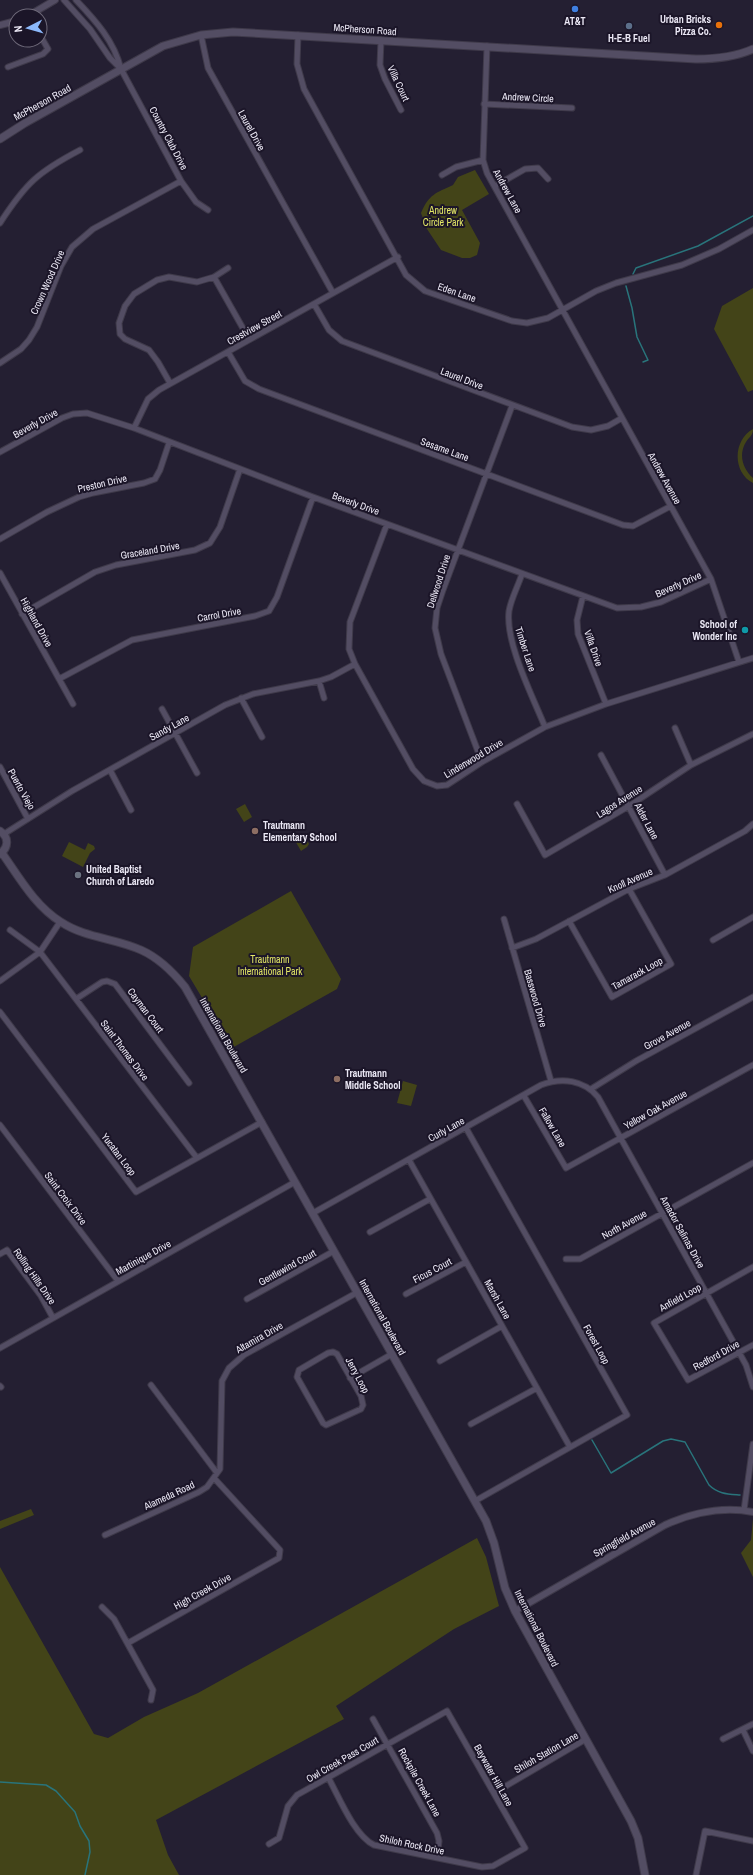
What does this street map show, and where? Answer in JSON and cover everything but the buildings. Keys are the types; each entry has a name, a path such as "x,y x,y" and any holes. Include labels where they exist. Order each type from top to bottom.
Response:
{"main road":[{"name":"McPherson Road","path":"0,140 25,123 163,46 201,35 233,32 298,35 711,59 745,53 753,49"},
{"path":"745,53 753,55"},
{"name":"International Boulevard","path":"2,833 7,843 6,848 1,853 31,894 60,922 83,933 141,950 157,960 176,976 185,987 475,1501 491,1534 505,1588 515,1611 631,1821 638,1838 646,1875"}],"street":[{"path":"42,8 55,0"},
{"name":"Country Club Drive","path":"64,0 90,29 110,58 121,69"},
{"name":"Country Club Drive","path":"76,0 98,23 109,39 117,54 121,69 181,181 196,202 208,210"},
{"name":"Laurel Drive","path":"201,35 208,68 333,293"},
{"name":"Eden Lane","path":"298,35 297,64 304,89 406,275 425,291 512,321 527,323 548,318 562,309 607,287 688,262 719,249 753,230"},
{"name":"Villa Court","path":"381,40 380,65 385,79 401,110"},
{"name":"Andrew Lane","path":"487,46 483,160 487,173 562,309"},
{"path":"8,67 43,54 47,48"},
{"name":"Andrew Circle","path":"484,104 572,108"},
{"path":"0,223 17,197 36,177 51,166 80,150"},
{"path":"442,175 456,167 483,160"},
{"path":"495,186 525,169 538,168 548,178"},
{"name":"Crown Wood Drive","path":"0,363 21,349 29,340 37,327 61,266 72,247 93,229 181,181"},
{"name":"Crestview Street","path":"134,428 148,399 170,383 398,258"},
{"path":"170,383 149,350 122,336 119,331 119,323 129,299 146,285 164,278 176,278 192,282 214,277 228,268"},
{"path":"214,277 249,339"},
{"name":"Laurel Drive","path":"314,304 329,330 342,341 512,406 572,427 591,430 608,426 622,418"},
{"name":"Andrew Avenue","path":"562,309 711,579 739,662"},
{"name":"Sesame Lane","path":"228,352 245,381 259,389 623,525 633,526 671,506"},
{"name":"Dellwood Drive","path":"482,762 441,654 435,628 437,608 457,550 512,406"},
{"name":"Beverly Drive","path":"0,452 72,414 87,413 134,428 169,443 313,497 617,608 641,607 661,602 711,579"},
{"name":"Preston Drive","path":"0,539 47,512 78,497 144,483 155,479 160,470 169,443"},
{"name":"Graceland Drive","path":"22,614 95,572 116,565 195,550 210,543 220,527 240,469"},
{"name":"Carrol Drive","path":"59,679 132,640 255,616 269,611 277,597 313,497"},
{"name":"Lindenwood Drive","path":"387,524 350,622 349,649 355,664 413,769 424,781 437,786 447,785 482,762 545,727 606,704 753,658"},
{"name":"Highland Drive","path":"0,574 73,704"},
{"name":"Timber Lane","path":"522,574 510,610 509,626 516,654 545,727"},
{"name":"Villa Drive","path":"583,596 577,620 578,634 606,704"},
{"name":"Sandy Lane","path":"2,833 28,819 72,791 241,698 318,681 331,677 355,664"},
{"path":"318,681 324,698"},
{"path":"241,698 262,737"},
{"path":"162,709 197,774"},
{"path":"674,728 691,765"},
{"name":"Lagos Avenue","path":"517,804 545,855 629,806 691,765 753,734"},
{"name":"Alder Lane","path":"600,755 629,806 665,875"},
{"name":"Puerto Viejo","path":"0,767 28,819"},
{"path":"110,770 132,810"},
{"name":"Knoll Avenue","path":"512,948 536,939 629,889 665,875 744,831 753,824"},
{"name":"Tamarack Loop","path":"570,921 612,997 619,994 672,964 629,889"},
{"path":"713,940 753,918"},
{"name":"Basswood Drive","path":"504,919 551,1081"},
{"path":"0,981 40,952 60,922"},
{"name":"Saint Thomas Drive","path":"10,930 40,952 197,1158"},
{"name":"Cayman Court","path":"76,999 102,982 107,981 115,984 189,1083"},
{"name":"Grove Avenue","path":"591,1089 636,1061 753,997"},
{"name":"Yucatan Loop","path":"0,1012 136,1192 262,1122"},
{"name":"Yellow Oak Avenue","path":"566,1168 753,1065"},
{"name":"Curly Lane","path":"313,1213 551,1081 581,1083 591,1089"},
{"name":"Amador Salinas Drive","path":"591,1089 598,1097 740,1352 753,1387"},
{"name":"Fallow Lane","path":"524,1096 566,1168"},
{"name":"Saint Croix Drive","path":"0,1125 118,1281"},
{"name":"Forest Loop","path":"466,1128 627,1415 475,1501"},
{"name":"Marsh Lane","path":"409,1160 570,1447"},
{"name":"North Avenue","path":"566,1259 580,1259 753,1163"},
{"name":"Martinique Drive","path":"0,1348 295,1182"},
{"path":"370,1232 430,1199"},
{"name":"Rolling Hills Drive","path":"0,1254 8,1250 40,1296 53,1318"},
{"name":"Gentlewind Court","path":"247,1299 334,1251"},
{"name":"Ficus Court","path":"406,1294 466,1262"},
{"name":"Anfield Loop","path":"688,1380 654,1322 753,1267"},
{"name":"Altamira Drive","path":"215,1476 221,1462 222,1381 229,1368 244,1355 358,1292"},
{"path":"440,1360 502,1326"},
{"name":"Redford Drive","path":"688,1380 753,1345"},
{"name":"Jerry Loop","path":"333,1352 337,1354 350,1378 361,1396 363,1405 360,1409 326,1425 323,1424 297,1377 299,1370 333,1352"},
{"path":"350,1378 392,1354"},
{"path":"151,1385 215,1476"},
{"path":"471,1424 537,1388"},
{"path":"744,1510 753,1444"},
{"name":"Alameda Road","path":"105,1535 199,1492 207,1487 215,1476"},
{"name":"High Creek Drive","path":"128,1643 272,1563 278,1558 280,1550 215,1476"},
{"name":"Springfield Avenue","path":"515,1611 665,1525 681,1518 712,1510 744,1510 753,1512"},
{"path":"102,1607 114,1618 153,1690 151,1700"},
{"name":"Owl Creek Pass Court","path":"270,1844 279,1838 285,1812 292,1800 328,1777 387,1743 448,1711"},
{"name":"Baywater Hill Lane","path":"448,1711 525,1848"},
{"name":"Rockpile Creek Lane","path":"373,1719 437,1834 439,1841 437,1858"},
{"path":"723,1739 753,1724"},
{"path":"743,1730 753,1751"},
{"name":"Shiloh Station Lane","path":"494,1793 586,1739"},
{"name":"Shiloh Rock Drive","path":"328,1777 359,1833 367,1841 381,1847 487,1867 498,1864 525,1848"},
{"path":"696,1875 705,1831 753,1840"}],"green space":[{"name":"Andrew Circle Park","path":"475,170 489,194 462,210 480,243 477,255 470,258 462,258 441,250 427,229 421,213 430,198 453,185 458,177"},
{"path":"753,288 753,390 748,392 714,329 722,306"},
{"path":"753,429 752,435 746,442 742,452 742,457 744,466 753,478 753,483 746,478 741,471 738,464 738,456 742,441 746,434"},
{"path":"245,804 252,817 244,822 236,809"},
{"path":"299,836 305,836 309,844 301,851 294,839"},
{"path":"69,842 85,850 88,843 94,846 95,849 90,853 83,867 62,856"},
{"name":"Trautmann International Park","path":"291,891 341,979 337,989 232,1048 189,976 193,947"},
{"path":"403,1081 417,1085 411,1106 397,1103"},
{"path":"31,1509 34,1515 0,1529 0,1521"},
{"path":"753,1519 753,1577 741,1553 751,1540"},
{"path":"477,1538 486,1557 499,1606 454,1629 336,1706 344,1719 156,1820 168,1855 179,1875 0,1875 0,1567 94,1734 108,1738 144,1717 198,1693"}],"waterway":[{"path":"633,274 636,268 698,246 753,216"},
{"path":"626,286 632,308 637,337 648,360 643,362"},
{"path":"592,1440 611,1473 663,1441 671,1439 685,1442 712,1488 727,1494 740,1495"},
{"path":"0,1782 46,1785 56,1791 75,1812 80,1826 89,1841 90,1852 85,1875"}],"place":[{"name":"AT&T","path":"575,9"},
{"name":"Urban Bricks Pizza Co.","path":"719,25"},
{"name":"H-E-B Fuel","path":"629,26"},
{"name":"School of Wonder Inc","path":"745,630"},
{"name":"Trautmann Elementary School","path":"255,831"},
{"name":"United Baptist Church of Laredo","path":"78,875"},
{"name":"Trautmann Middle School","path":"337,1079"}]}
